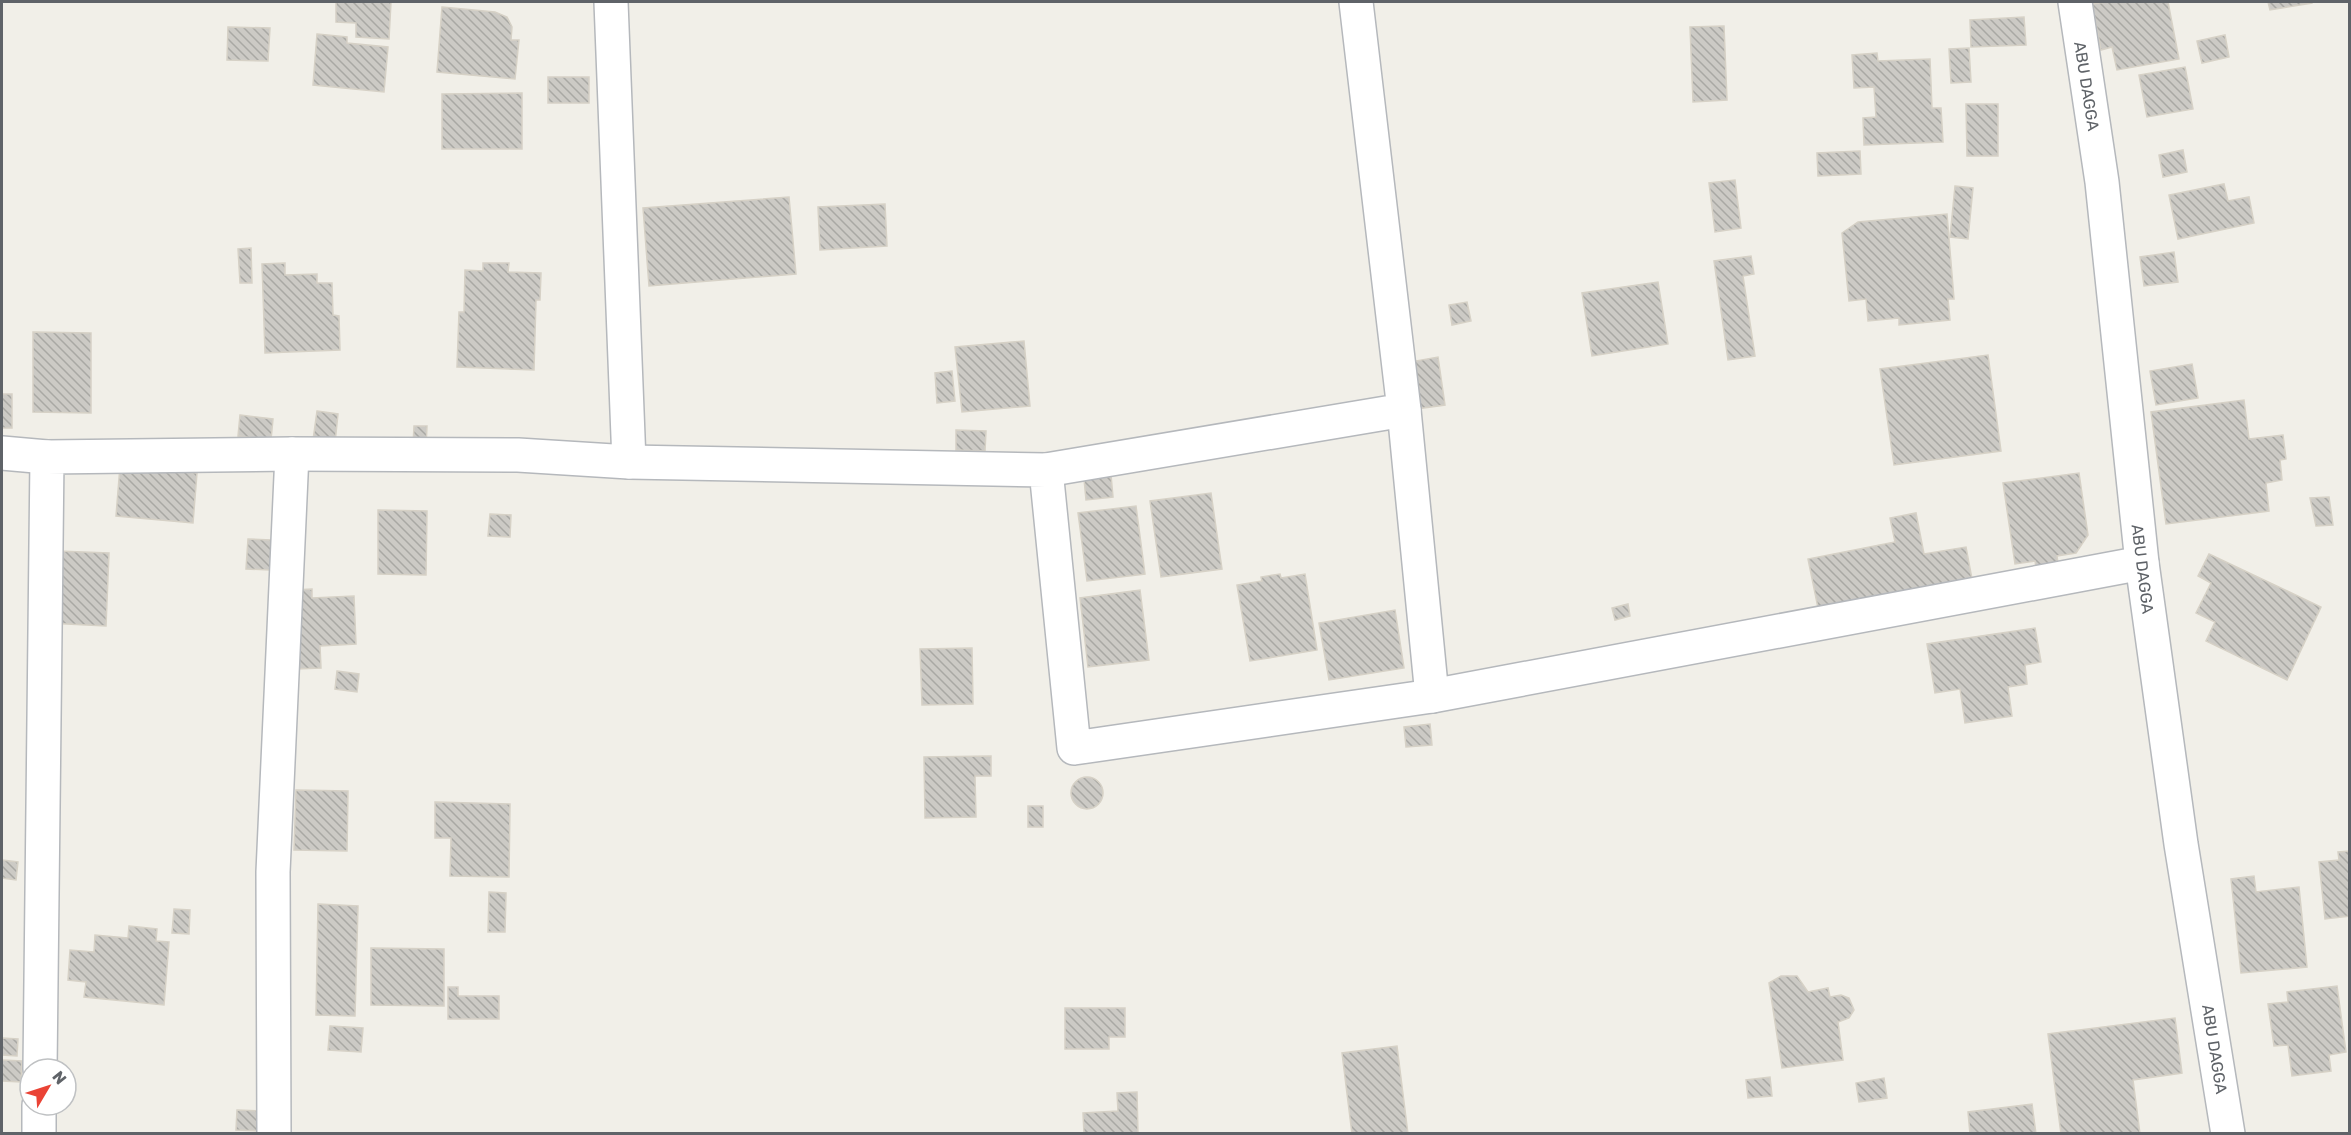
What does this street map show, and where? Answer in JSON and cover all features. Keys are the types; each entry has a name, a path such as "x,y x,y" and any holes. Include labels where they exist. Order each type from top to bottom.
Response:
{"street":[{"path":"611,2 629,462"},
{"path":"1356,2 1404,410 1432,696"},
{"name":"ABU DAGGA","path":"2075,2 2102,182 2142,563 2181,844 2229,1134"},
{"path":"2,453 47,457 292,454 518,455 629,462 1046,470 1404,410"},
{"path":"274,1134 273,872 292,454"},
{"path":"40,1057 47,457"},
{"path":"1046,470 1074,748 1432,696 2142,563"},
{"path":"39,1117 39,1134"}],"building":[{"path":"336,2 391,2 389,39 356,37 356,23 336,22"},
{"path":"2168,2 2179,59 2117,70 2112,47 2101,50 2092,4"},
{"path":"2268,2 2312,2 2312,3 2270,10"},
{"path":"442,7 495,12 507,17 512,27 511,40 519,40 515,79 437,72"},
{"path":"2024,17 2026,45 1971,47 1970,20"},
{"path":"1724,26 1727,100 1693,102 1690,27"},
{"path":"228,27 270,28 268,61 227,60"},
{"path":"317,34 347,37 347,43 388,47 384,92 313,85"},
{"path":"2225,35 2229,57 2202,63 2197,41"},
{"path":"1969,48 1971,82 1951,83 1949,49"},
{"path":"1877,53 1878,61 1930,59 1932,108 1941,108 1943,142 1864,145 1863,118 1876,117 1874,87 1854,88 1852,55"},
{"path":"2185,67 2193,109 2147,117 2139,75"},
{"path":"548,77 589,77 589,103 548,103"},
{"path":"522,93 522,149 442,149 442,94"},
{"path":"1966,104 1998,104 1998,156 1967,156"},
{"path":"2183,150 2187,172 2163,177 2159,155"},
{"path":"1860,151 1861,174 1818,176 1817,153"},
{"path":"1735,180 1741,228 1715,232 1709,183"},
{"path":"2224,184 2228,201 2249,197 2254,223 2178,239 2169,195"},
{"path":"1955,186 1973,188 1968,239 1950,237"},
{"path":"789,197 796,274 649,286 643,208"},
{"path":"885,204 887,246 820,250 818,207"},
{"path":"1947,214 1954,299 1948,299 1950,320 1899,325 1899,318 1868,321 1866,299 1849,301 1842,233 1858,222"},
{"path":"251,248 252,283 240,283 238,249"},
{"path":"2174,252 2178,282 2144,286 2140,257"},
{"path":"1751,256 1754,274 1743,276 1755,356 1728,360 1714,261"},
{"path":"285,263 285,275 317,274 317,283 332,283 333,315 339,316 340,350 265,353 262,264"},
{"path":"483,263 509,263 508,272 541,273 540,300 536,300 534,370 457,367 459,312 464,312 465,270 483,271"},
{"path":"1658,282 1668,344 1592,356 1582,293"},
{"path":"1467,302 1471,321 1452,325 1449,305"},
{"path":"33,332 91,333 91,413 33,412"},
{"path":"1024,341 1030,406 962,412 955,347"},
{"path":"1988,355 2001,451 1894,465 1880,369"},
{"path":"1438,357 1445,405 1417,409 1410,362"},
{"path":"2192,364 2198,398 2156,405 2150,371"},
{"path":"952,371 955,401 937,403 935,373"},
{"path":"2,394 12,394 12,428 2,428"},
{"path":"2244,400 2249,439 2283,435 2286,459 2280,460 2282,480 2266,483 2269,511 2166,524 2151,412"},
{"path":"317,411 338,414 335,443 313,440"},
{"path":"240,415 273,419 271,440 238,436"},
{"path":"414,426 427,426 426,447 413,446"},
{"path":"956,430 986,431 985,451 956,450"},
{"path":"120,466 197,473 193,523 116,516"},
{"path":"2079,473 2088,535 2076,553 2057,556 2058,563 2036,567 2035,561 2015,564 2003,483"},
{"path":"1111,475 1113,497 1086,500 1084,479"},
{"path":"1211,493 1222,569 1161,577 1150,501"},
{"path":"2329,497 2333,525 2316,526 2310,498"},
{"path":"1136,506 1145,574 1087,581 1078,513"},
{"path":"378,510 427,511 426,575 378,574"},
{"path":"1916,513 1924,554 1966,547 1972,579 1818,608 1808,559 1895,542 1890,518"},
{"path":"490,514 511,515 510,537 488,536"},
{"path":"248,539 271,540 270,570 246,569"},
{"path":"57,551 109,553 106,626 47,623"},
{"path":"2209,554 2321,607 2287,680 2206,641 2215,622 2196,613 2211,583 2198,576"},
{"path":"1280,574 1281,578 1305,574 1317,650 1250,661 1237,585 1262,581 1261,577"},
{"path":"312,589 312,598 354,596 356,644 320,646 321,668 296,669 293,590"},
{"path":"1140,590 1149,660 1088,667 1080,598"},
{"path":"1628,604 1630,616 1615,620 1612,608"},
{"path":"1395,610 1404,668 1329,680 1319,623"},
{"path":"2035,628 2041,662 2025,665 2027,684 2008,687 2012,716 1965,723 1960,689 1935,693 1927,644"},
{"path":"972,648 973,704 922,705 920,649"},
{"path":"337,671 359,674 357,692 335,689"},
{"path":"1430,724 1432,745 1406,747 1404,727"},
{"path":"991,756 991,776 975,776 976,817 925,818 924,757"},
{"path":"1087,777 1099,781 1103,793 1099,805 1087,809 1075,805 1071,793 1075,781"},
{"path":"296,790 348,791 347,851 294,850"},
{"path":"435,802 510,804 509,877 450,876 451,838 435,838"},
{"path":"1028,806 1043,806 1043,827 1028,827"},
{"path":"2350,851 2350,916 2325,919 2319,862 2339,860 2338,852"},
{"path":"2,860 18,862 16,880 2,878"},
{"path":"2254,876 2256,892 2299,887 2307,967 2241,973 2231,879"},
{"path":"489,892 506,893 505,932 488,932"},
{"path":"318,904 358,906 355,1016 316,1015"},
{"path":"174,909 190,910 189,934 172,933"},
{"path":"129,926 157,929 156,941 169,942 164,1005 84,997 86,982 68,980 70,950 94,952 95,935 128,938"},
{"path":"371,948 444,949 444,1006 371,1005"},
{"path":"1781,976 1797,976 1808,992 1828,988 1830,997 1841,995 1849,998 1854,1010 1849,1018 1838,1022 1843,1060 1782,1068 1769,983"},
{"path":"2337,986 2346,1052 2329,1055 2331,1071 2292,1076 2288,1045 2274,1046 2268,1004 2288,1002 2287,992"},
{"path":"448,987 458,987 458,996 499,996 499,1019 448,1019"},
{"path":"1065,1008 1125,1008 1125,1037 1109,1037 1109,1049 1065,1049"},
{"path":"2175,1018 2182,1073 2133,1080 2140,1134 2061,1134 2048,1034"},
{"path":"330,1026 363,1028 361,1052 328,1050"},
{"path":"2,1038 18,1039 17,1056 2,1055"},
{"path":"1397,1046 1408,1134 1352,1134 1342,1053"},
{"path":"2,1060 18,1061 18,1082 2,1081"},
{"path":"1770,1077 1772,1096 1748,1098 1746,1080"},
{"path":"1884,1078 1887,1098 1859,1102 1856,1083"},
{"path":"1137,1092 1138,1134 1084,1134 1083,1113 1118,1111 1117,1093"},
{"path":"2032,1104 2036,1134 1970,1134 1968,1112"},
{"path":"237,1110 260,1111 259,1131 236,1130"}]}
